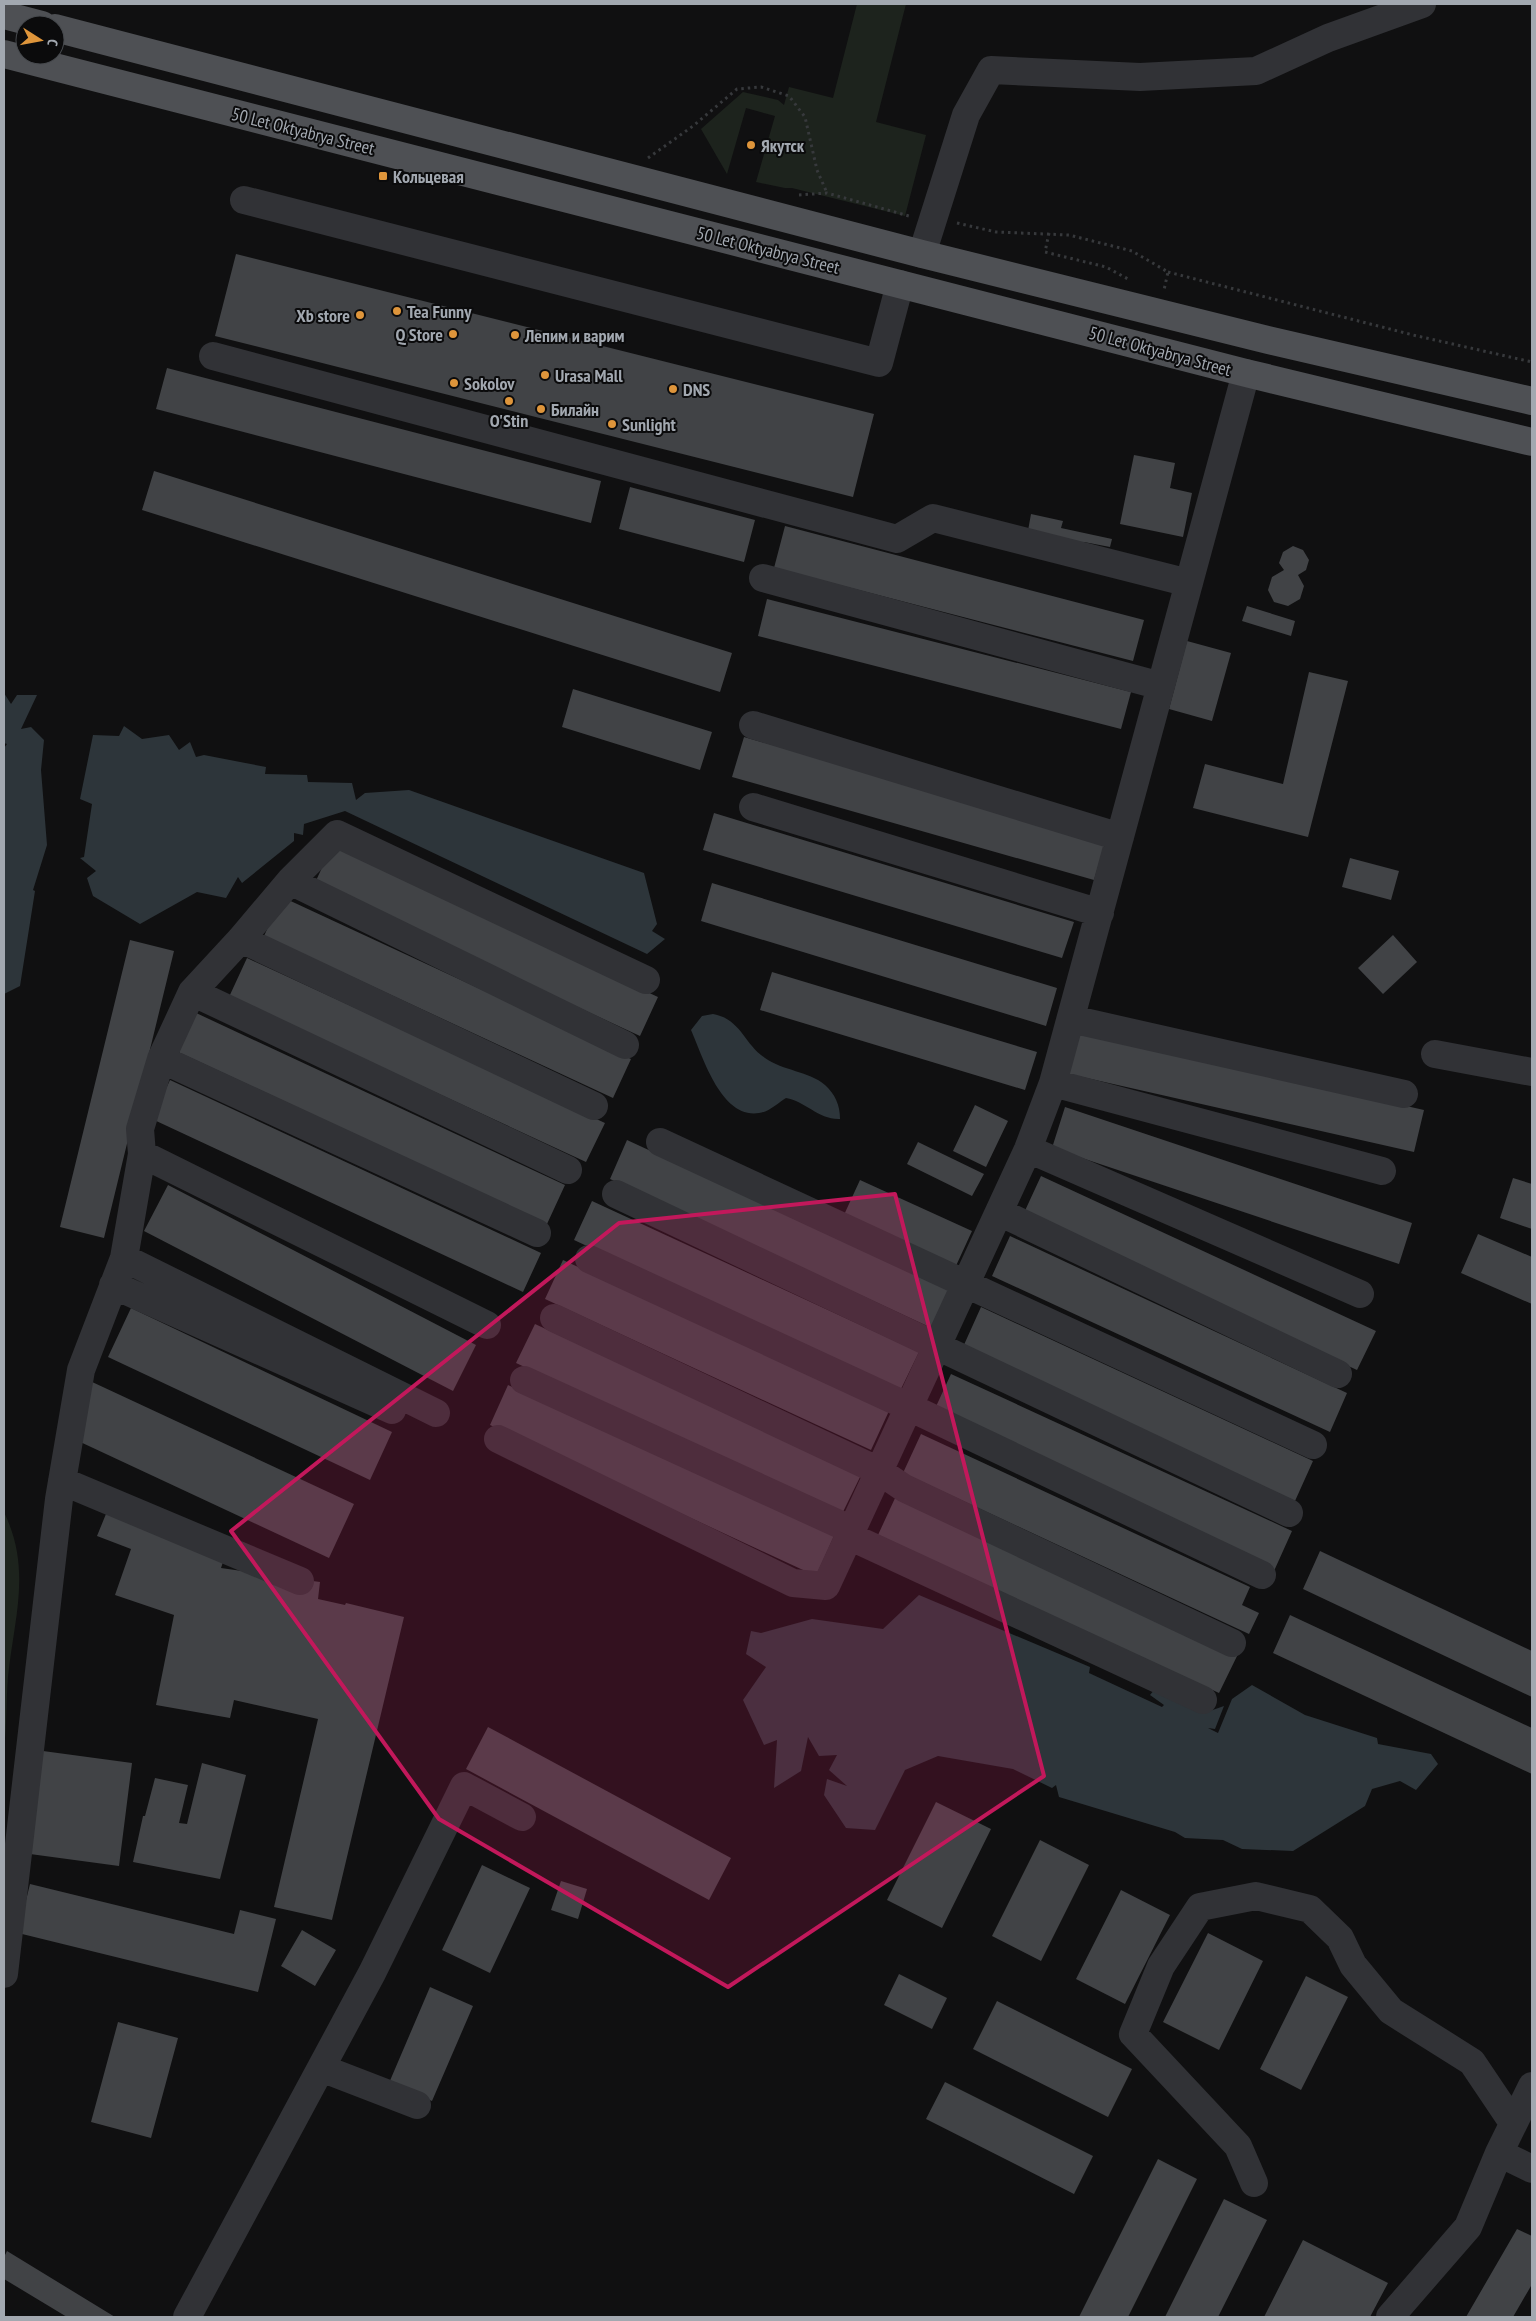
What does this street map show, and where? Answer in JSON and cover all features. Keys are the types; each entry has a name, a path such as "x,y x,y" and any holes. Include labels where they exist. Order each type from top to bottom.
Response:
{"main road":[{"name":"50 Let Oktyabrya Street","path":"65,31 922,254 1268,340 1532,401"},
{"name":"50 Let Oktyabrya Street","path":"4,54 1246,373 1532,442"}],"street":[{"path":"922,254 966,115 991,70 1140,77 1256,71 1328,38 1422,4"},
{"path":"244,200 879,363 900,284"},
{"path":"213,356 897,538 933,518 1189,582"},
{"path":"498,1439 793,1582 826,1586 1028,1149 1053,1083 1246,373"},
{"path":"763,578 1161,686"},
{"path":"753,725 1120,837"},
{"path":"753,807 1100,913"},
{"path":"4,1974 62,1481 81,1370 124,1258 142,1154 140,1129 161,1059 192,992 241,939 290,881 338,834 646,980"},
{"path":"290,881 625,1046"},
{"path":"241,939 594,1106"},
{"path":"192,992 568,1170"},
{"path":"1071,1019 1404,1094"},
{"path":"1436,1054 1532,1072"},
{"path":"161,1059 538,1233"},
{"path":"1053,1083 1382,1171"},
{"path":"660,1142 1313,1445"},
{"path":"1028,1149 1360,1294"},
{"path":"142,1154 488,1325"},
{"path":"616,1194 1289,1513"},
{"path":"999,1212 1338,1374"},
{"path":"124,1258 436,1412"},
{"path":"589,1259 909,1407 1262,1575"},
{"path":"113,1285 392,1410"},
{"path":"554,1318 879,1471 904,1488 1232,1643"},
{"path":"524,1380 1203,1700"},
{"path":"62,1481 300,1581"},
{"path":"187,2317 372,1973 464,1786 522,1817"},
{"path":"1254,2183 1238,2146 1133,2034 1161,1966 1200,1906 1256,1896 1310,1909 1340,1938 1353,1965 1391,2011 1472,2062 1513,2123"},
{"path":"321,2068 417,2105"},
{"path":"1390,2317 1468,2227 1499,2153 1532,2086"},
{"path":"1499,2153 1532,2169"}],"path":[{"path":"654,162 645,160 693,126 737,89 761,87 789,96 805,117 818,170 828,193"},
{"path":"791,196 828,193 906,216 933,217 996,232 1069,235 1132,251 1168,272 1413,336 1532,362"},
{"path":"1049,233 1045,252 1106,267 1130,280"},
{"path":"1162,297 1168,272"}],"highlighted area":[{"path":"895,1194 1044,1776 728,1987 439,1819 231,1531 619,1223"}],"shaded area":[{"path":"857,4 906,4 876,122 926,135 905,216 792,188 756,182 775,116 746,108 727,174 701,129 743,92 778,100 784,105 789,87 833,98"},
{"path":"4,693 11,704 17,695 37,695 21,729 31,727 44,740 41,770 47,845 33,890 35,891 20,986 4,994 4,748 7,744 4,743"},
{"path":"124,726 142,739 169,735 179,750 190,742 196,757 204,755 266,767 265,774 307,775 308,782 352,783 356,800 365,793 409,790 644,873 657,924 652,931 665,939 647,954 345,811 304,824 303,835 294,833 294,841 242,883 238,877 226,898 197,892 140,924 93,896 87,878 96,871 80,858 84,857 92,804 80,799 93,735 119,736"},
{"path":"713,1014 730,1021 736,1026 752,1046 765,1058 780,1066 819,1080 832,1092 839,1109 840,1119 825,1117 786,1098 770,1109 759,1113 746,1112 734,1106 715,1084 691,1030 702,1016"},
{"path":"4,1512 17,1554 19,1594 8,1677 4,1749"},
{"path":"919,1595 1090,1667 1089,1673 1162,1707 1164,1705 1150,1695 1155,1689 1207,1712 1224,1706 1215,1729 1208,1728 1218,1733 1232,1699 1252,1685 1305,1715 1377,1738 1378,1744 1431,1754 1438,1764 1416,1790 1400,1781 1372,1789 1365,1806 1293,1851 1242,1849 1223,1840 1185,1838 1175,1832 1059,1797 1056,1785 1052,1788 1013,1769 938,1756 905,1770 875,1830 846,1828 824,1795 827,1779 847,1786 829,1770 837,1755 819,1756 808,1737 801,1771 774,1788 777,1740 764,1745 743,1700 766,1667 746,1654 751,1631 761,1633 812,1619 883,1629"}],"building":[{"name":"Urasa Mall","path":"236,254 874,414 853,497 215,336"},
{"path":"167,368 601,481 591,523 156,409"},
{"path":"1134,455 1175,463 1170,488 1192,493 1183,537 1120,524"},
{"path":"154,471 732,653 720,692 142,510"},
{"path":"630,487 755,520 744,562 619,529"},
{"path":"1031,514 1063,521 1061,528 1112,539 1110,547 1084,542 1083,548 1027,536"},
{"path":"785,526 1144,620 1133,661 774,568"},
{"path":"1293,546 1303,550 1309,560 1306,570 1298,575 1304,586 1300,599 1288,606 1274,602 1268,590 1272,577 1284,570 1279,563 1283,552"},
{"path":"767,599 1131,692 1121,729 758,636"},
{"path":"1247,606 1295,621 1291,636 1242,621"},
{"path":"1187,641 1231,653 1212,721 1169,709"},
{"path":"1309,672 1348,681 1308,837 1193,808 1205,764 1283,784"},
{"path":"573,689 712,732 700,770 562,727"},
{"path":"744,737 1106,840 1094,880 732,777"},
{"path":"714,813 1074,922 1062,958 703,850"},
{"path":"332,846 658,997 640,1036 314,885"},
{"path":"1350,858 1399,871 1391,900 1342,887"},
{"path":"712,883 1057,988 1046,1026 701,921"},
{"path":"282,897 631,1059 613,1098 264,936"},
{"path":"1393,935 1417,962 1383,994 1358,968"},
{"path":"130,940 174,951 104,1238 60,1227"},
{"path":"247,958 605,1123 586,1162 229,997"},
{"path":"772,972 1037,1052 1025,1090 760,1010"},
{"path":"194,1012 565,1185 547,1224 176,1051"},
{"path":"1078,1032 1424,1110 1414,1152 1069,1074"},
{"path":"170,1080 541,1253 523,1292 152,1119"},
{"path":"975,1105 1008,1121 986,1167 953,1151"},
{"path":"1065,1107 1412,1223 1399,1264 1052,1148"},
{"path":"627,1140 954,1291 936,1330 610,1179"},
{"path":"918,1142 984,1174 972,1196 907,1164"},
{"path":"1041,1176 1376,1331 1357,1370 1023,1215"},
{"path":"1513,1178 1532,1184 1532,1229 1500,1218"},
{"path":"860,1180 972,1231 955,1268 843,1217"},
{"path":"168,1185 476,1345 453,1391 144,1231"},
{"path":"592,1201 919,1352 900,1391 574,1240"},
{"path":"1478,1234 1532,1257 1532,1304 1461,1273"},
{"path":"1010,1236 1347,1393 1330,1432 992,1276"},
{"path":"563,1260 889,1411 871,1450 545,1299"},
{"path":"981,1307 1313,1461 1295,1501 963,1347"},
{"path":"131,1308 392,1432 370,1480 108,1357"},
{"path":"535,1324 861,1475 842,1514 516,1363"},
{"path":"951,1374 1292,1531 1274,1571 933,1413"},
{"path":"90,1381 354,1504 329,1558 76,1440"},
{"path":"508,1385 834,1536 816,1576 490,1425"},
{"path":"921,1434 1250,1587 1242,1605 1259,1613 1249,1634 903,1473"},
{"path":"896,1496 1238,1654 1219,1693 878,1535"},
{"path":"108,1509 227,1550 221,1568 320,1582 318,1599 345,1605 346,1603 404,1617 332,1920 274,1907 318,1719 234,1700 230,1718 156,1705 174,1615 115,1595 131,1549 97,1536"},
{"path":"1320,1551 1532,1651 1532,1697 1303,1589"},
{"path":"1290,1615 1532,1728 1532,1774 1273,1653"},
{"path":"488,1727 731,1858 709,1900 466,1769"},
{"path":"43,1751 132,1763 119,1866 30,1854"},
{"path":"202,1763 246,1775 220,1879 133,1862 143,1816 145,1816 155,1778 188,1785 179,1823 187,1824"},
{"path":"936,1802 991,1829 942,1928 887,1900"},
{"path":"1040,1840 1089,1865 1041,1961 992,1936"},
{"path":"482,1865 530,1888 490,1973 442,1950"},
{"path":"561,1881 587,1889 578,1919 551,1910"},
{"path":"30,1884 234,1934 240,1910 276,1919 258,1992 18,1933"},
{"path":"1121,1890 1170,1915 1125,2004 1076,1979"},
{"path":"302,1930 336,1950 315,1986 281,1966"},
{"path":"1208,1933 1263,1961 1219,2050 1163,2022"},
{"path":"899,1974 947,1998 932,2029 884,2005"},
{"path":"1306,1976 1348,1997 1301,2090 1260,2069"},
{"path":"430,1987 473,2006 432,2101 389,2083"},
{"path":"997,2001 1132,2069 1108,2117 973,2049"},
{"path":"118,2022 178,2038 151,2138 91,2122"},
{"path":"945,2082 1093,2156 1074,2194 926,2119"},
{"path":"1158,2159 1197,2179 1128,2317 1079,2317"},
{"path":"1224,2199 1267,2220 1218,2317 1165,2317"},
{"path":"1517,2229 1532,2236 1532,2287 1513,2317 1466,2317"},
{"path":"1303,2240 1388,2283 1370,2317 1264,2317"},
{"path":"7,2251 115,2317 67,2317 4,2279 4,2257"}],"place":[{"name":"Якутск","path":"751,145"},
{"name":"Кольцевая","path":"383,176"},
{"name":"Tea Funny","path":"397,311"},
{"name":"Xb store","path":"360,315"},
{"name":"Q Store","path":"453,334"},
{"name":"Лепим и варим","path":"515,335"},
{"name":"Urasa Mall","path":"545,375"},
{"name":"Sokolov","path":"454,383"},
{"name":"DNS","path":"673,389"},
{"name":"O'Stin","path":"509,401"},
{"name":"Билайн","path":"541,409"},
{"name":"Sunlight","path":"612,424"}]}
